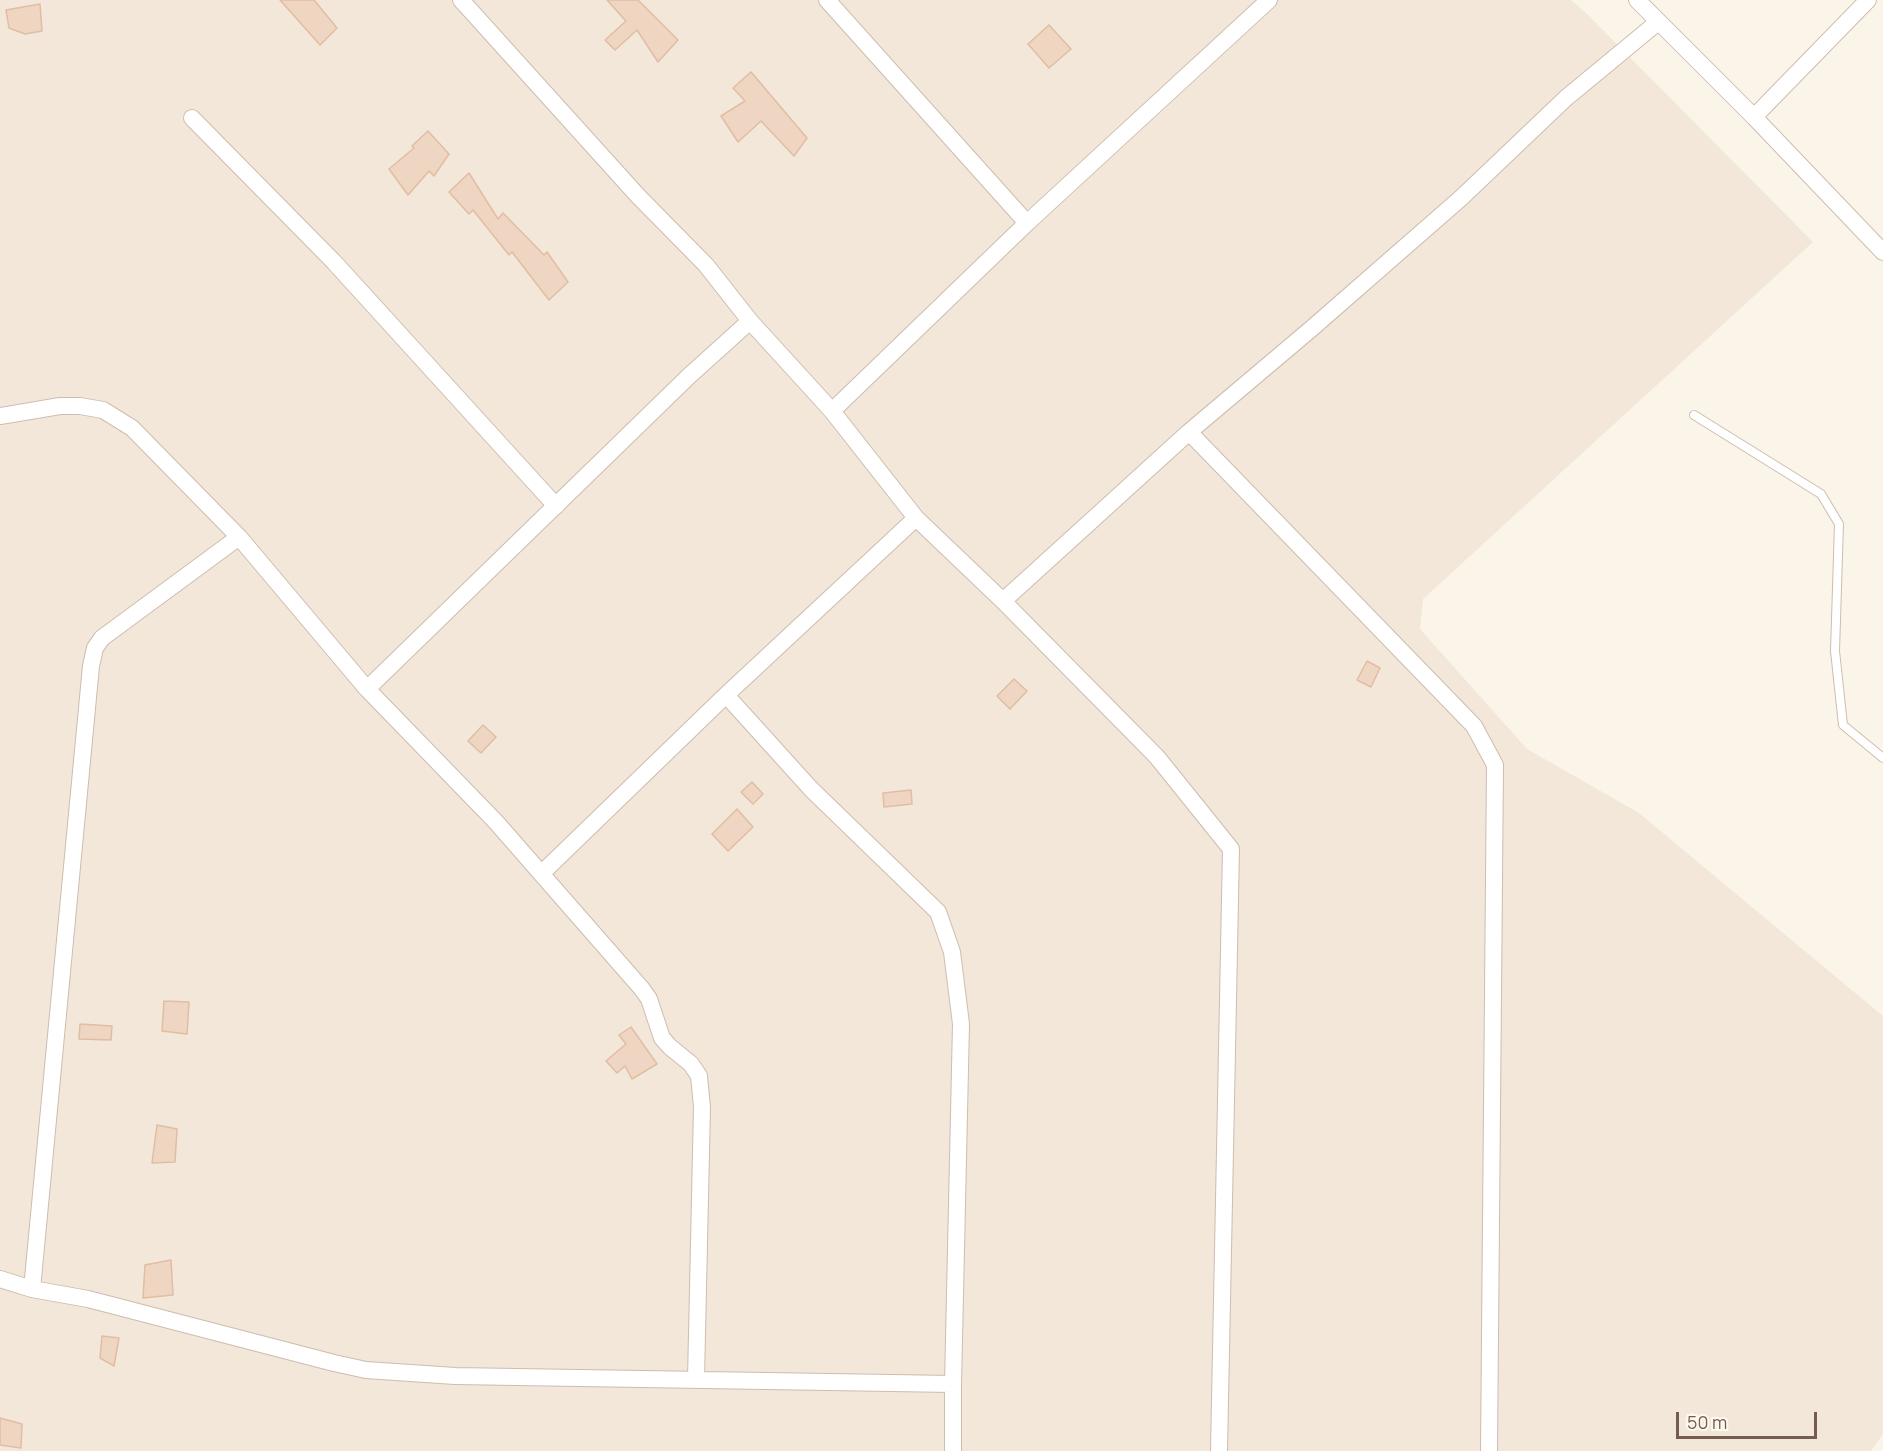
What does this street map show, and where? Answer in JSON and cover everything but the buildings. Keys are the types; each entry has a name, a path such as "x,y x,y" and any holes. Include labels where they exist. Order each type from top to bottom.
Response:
{"street":[{"path":"461,0 638,195 706,265 750,321 832,411 916,518 1003,601 1157,757 1231,849 1219,1451"},
{"path":"827,0 1027,223"},
{"path":"832,411 1027,223 1269,0"},
{"path":"1637,0 1755,117 1883,252"},
{"path":"1755,117 1869,0"},
{"path":"1003,601 1189,432 1461,198 1566,98 1658,22"},
{"path":"192,118 334,262 556,506"},
{"path":"367,688 689,376 750,321"},
{"path":"0,416 60,406 80,406 103,411 132,428 239,537 367,688 496,822 642,989 649,999 662,1038 691,1064 699,1076 702,1107 696,1379"},
{"path":"1189,432 1474,726 1495,765 1489,1451"},
{"path":"542,873 726,695 916,518"},
{"path":"32,1289 91,666 95,648 102,638 239,537"},
{"path":"726,695 811,789 938,912 952,952 961,1024 953,1451"},
{"path":"0,1279 32,1289 88,1299 366,1370 455,1376 953,1384"}],"lane":[{"path":"1694,415 1821,494 1839,524 1835,651 1843,725 1883,758"}],"shaded area":[{"path":"0,0 1571,0 1813,242 1423,599 1420,629 1527,749 1639,813 1883,1016 1883,1434 1871,1451 0,1451"}]}
